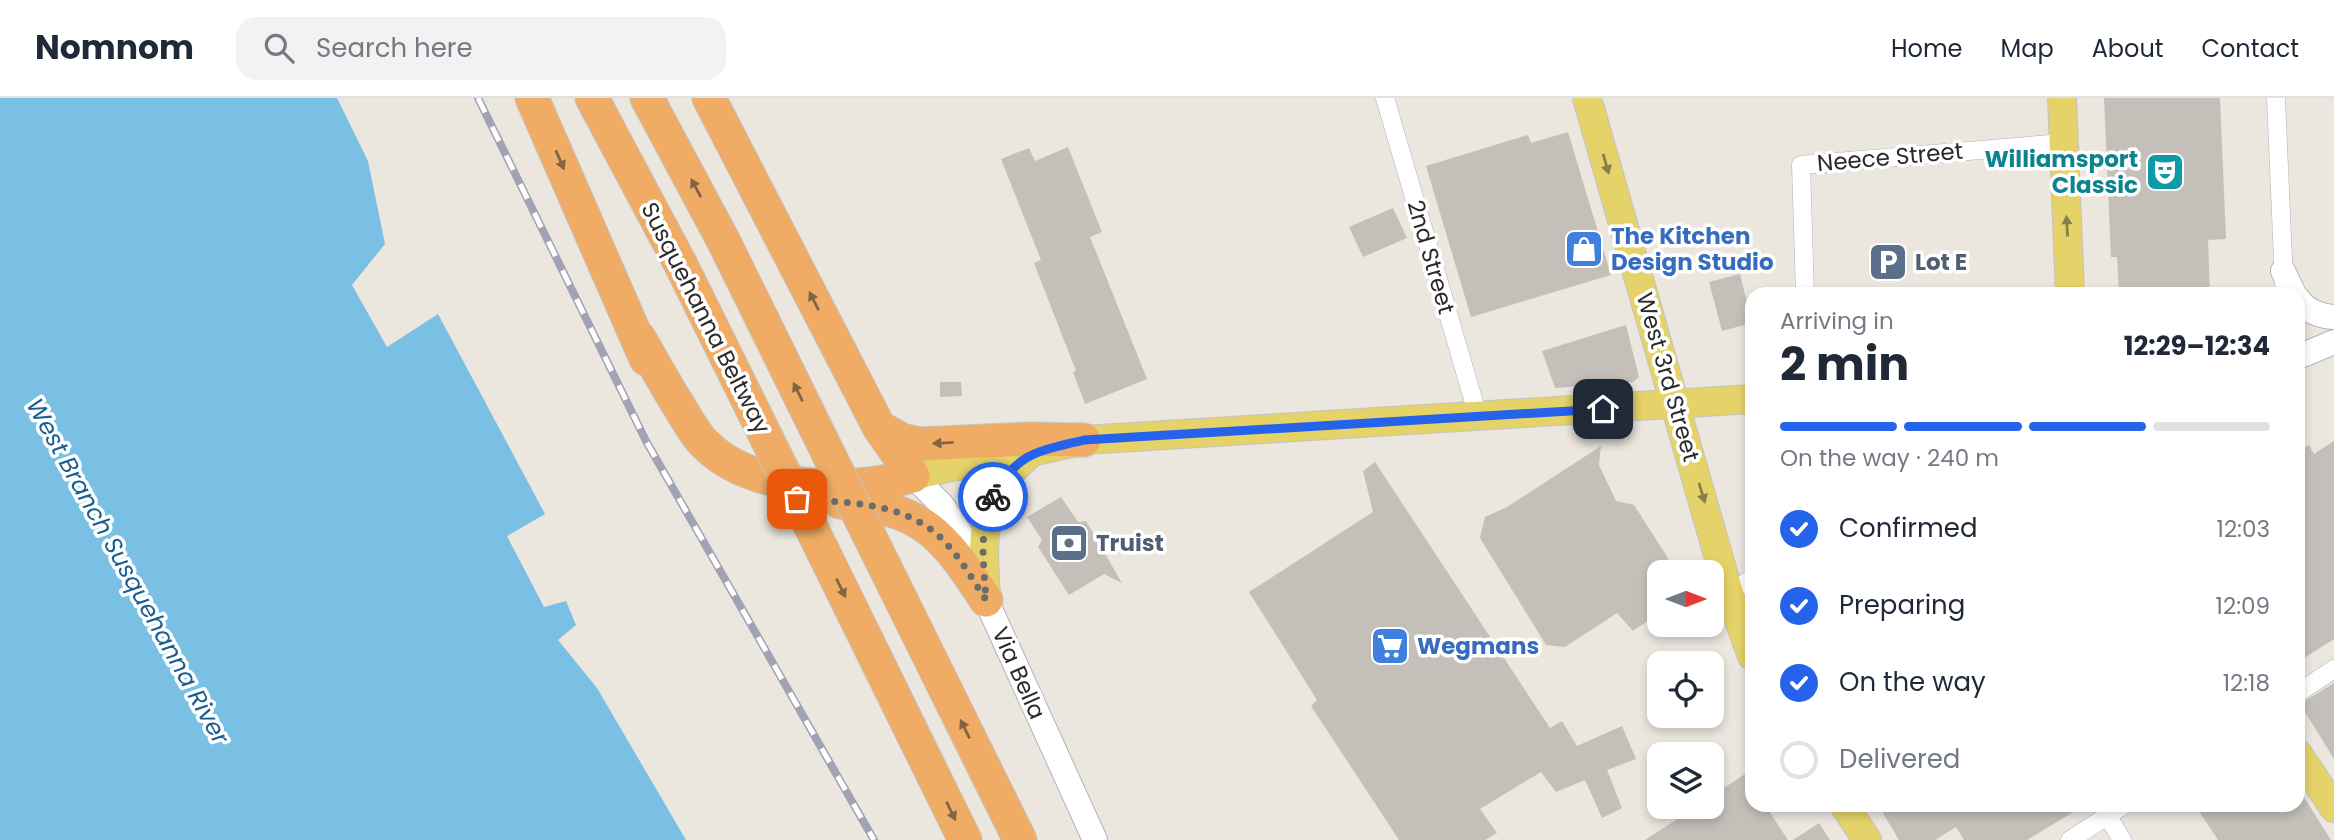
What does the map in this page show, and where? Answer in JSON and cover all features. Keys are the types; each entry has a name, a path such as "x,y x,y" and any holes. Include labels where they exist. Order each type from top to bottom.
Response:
{"highway":[{"path":"532,98 639,338 666,415 682,442 704,465 731,483 763,494 863,504 905,514 925,525 943,540 986,600"},
{"name":"Susquehanna Beltway","path":"592,98 681,265 965,840"},
{"path":"647,98 718,232 1020,840"},
{"path":"639,338 694,432 713,452 738,468 766,479 852,487 913,476 878,427 709,98"},
{"path":"878,427 902,440 920,444 1029,439 1084,440"}],"main road":[{"name":"West 3rd Street","path":"1587,98 1675,404 1740,586 1745,615"},
{"path":"2062,98 2070,287"},
{"path":"2305,306 2319,315 2334,317"},
{"path":"2305,355 2334,342"},
{"path":"913,476 973,462 1030,454 1084,440 1745,399"},
{"path":"986,600 983,543 987,514 997,488 1030,454"},
{"name":"Via Bella","path":"913,476 942,505 959,529 971,554 986,600 1095,840"},
{"path":"2305,764 2334,808"},
{"path":"1849,812 1867,840"}],"street":[{"name":"2nd Street","path":"1385,98 1478,416"},
{"path":"2276,98 2284,283"},
{"name":"Neece Street","path":"1805,287 1801,165 2063,143"},
{"path":"2305,688 2334,669"},
{"path":"2070,840 2113,812"},
{"path":"2107,816 2123,840"}],"water":[{"name":"West Branch Susquehanna River","path":"0,98 337,98 368,161 385,244 352,285 387,347 438,314 545,514 507,536 544,607 566,601 576,625 558,640 597,688 686,840 0,840"}],"building":[{"name":"Williamsport Classic","path":"2104,98 2220,98 2226,239 2208,240 2210,287 2119,287 2117,257 2111,257"},
{"path":"1568,132 1611,275 1471,317 1426,166 1528,135 1531,143"},
{"path":"1068,147 1102,232 1090,237 1147,379 1085,404 1073,372 1076,371 1034,263 1041,260 1001,159 1029,148 1035,161"},
{"path":"1393,208 1407,238 1363,257 1349,227"},
{"path":"1740,274 1745,294 1745,325 1722,331 1709,282"},
{"path":"1626,325 1639,377 1633,382 1555,388 1542,351"},
{"path":"940,382 961,382 962,396 940,397"},
{"path":"2334,441 2334,639 2305,658 2305,448 2309,445 2314,454"},
{"path":"1601,446 1599,465 1616,501 1634,505 1668,558 1647,560 1647,621 1633,631 1617,613 1565,647 1546,645 1480,538 1485,517 1507,507"},
{"name":"Wegmans","path":"1375,462 1550,728 1562,721 1577,746 1622,726 1636,759 1607,770 1622,808 1602,818 1585,780 1556,792 1541,772 1480,809 1497,833 1485,840 1399,840 1311,706 1317,700 1249,592 1373,512 1363,471"},
{"name":"Truist","path":"1061,497 1078,522 1086,521 1122,583 1104,574 1069,595 1038,547 1042,540 1027,517"},
{"path":"2334,683 2334,759 2305,712 2305,701"},
{"path":"1745,774 1745,812 1770,812 1788,840 1645,840 1677,819 1724,819 1724,788"},
{"path":"2305,799 2331,840 2218,840 2200,812 2305,812"},
{"path":"1882,812 2073,812 2027,840 1964,840 1956,827 1935,840 1899,840"},
{"path":"1819,823 1830,840 1793,840"}],"railway":[{"path":"478,98 646,441 874,840"}],"way so far":[{"path":"797,499 876,506 919,521 953,551 986,600 983,543 987,514 993,497"}],"place":[{"name":"Williamsport Classic","path":"2165,172"},
{"name":"The Kitchen Design Studio","path":"1584,249"},
{"name":"Lot E","path":"1888,262"},
{"name":"Truist","path":"1069,543"},
{"name":"Wegmans","path":"1390,646"}],"route":[{"path":"993,497 1006,476 1030,454 1084,440 1603,409"}]}
